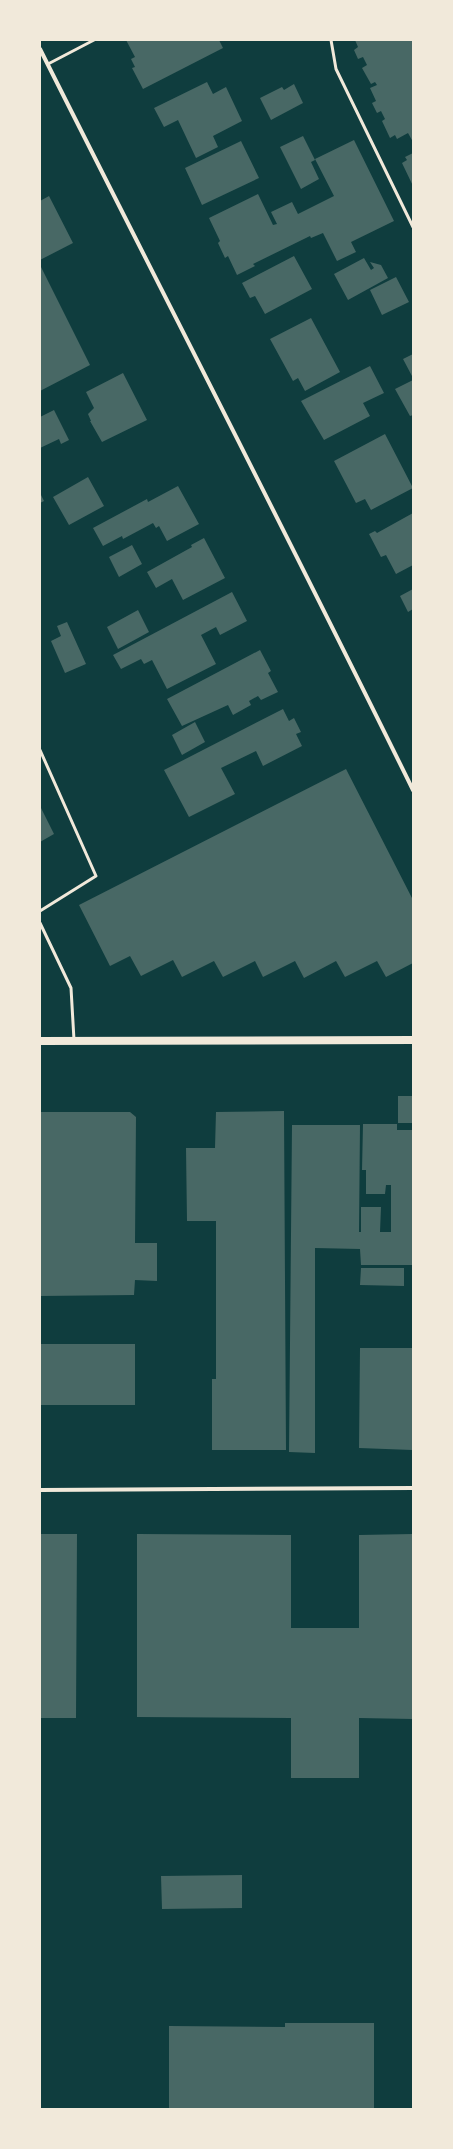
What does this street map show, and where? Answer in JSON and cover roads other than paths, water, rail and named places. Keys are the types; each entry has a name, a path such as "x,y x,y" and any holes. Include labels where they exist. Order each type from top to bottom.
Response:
{"main road":[{"path":"40,1041 413,1040"}],"street":[{"path":"40,49 153,276 341,643 413,790"},
{"path":"40,1490 413,1488"}],"lane":[{"path":"48,64 94,40"},
{"path":"331,40 336,69 413,227"},
{"path":"40,750 96,876 40,911"},
{"path":"40,923 71,988 74,1041"}]}
